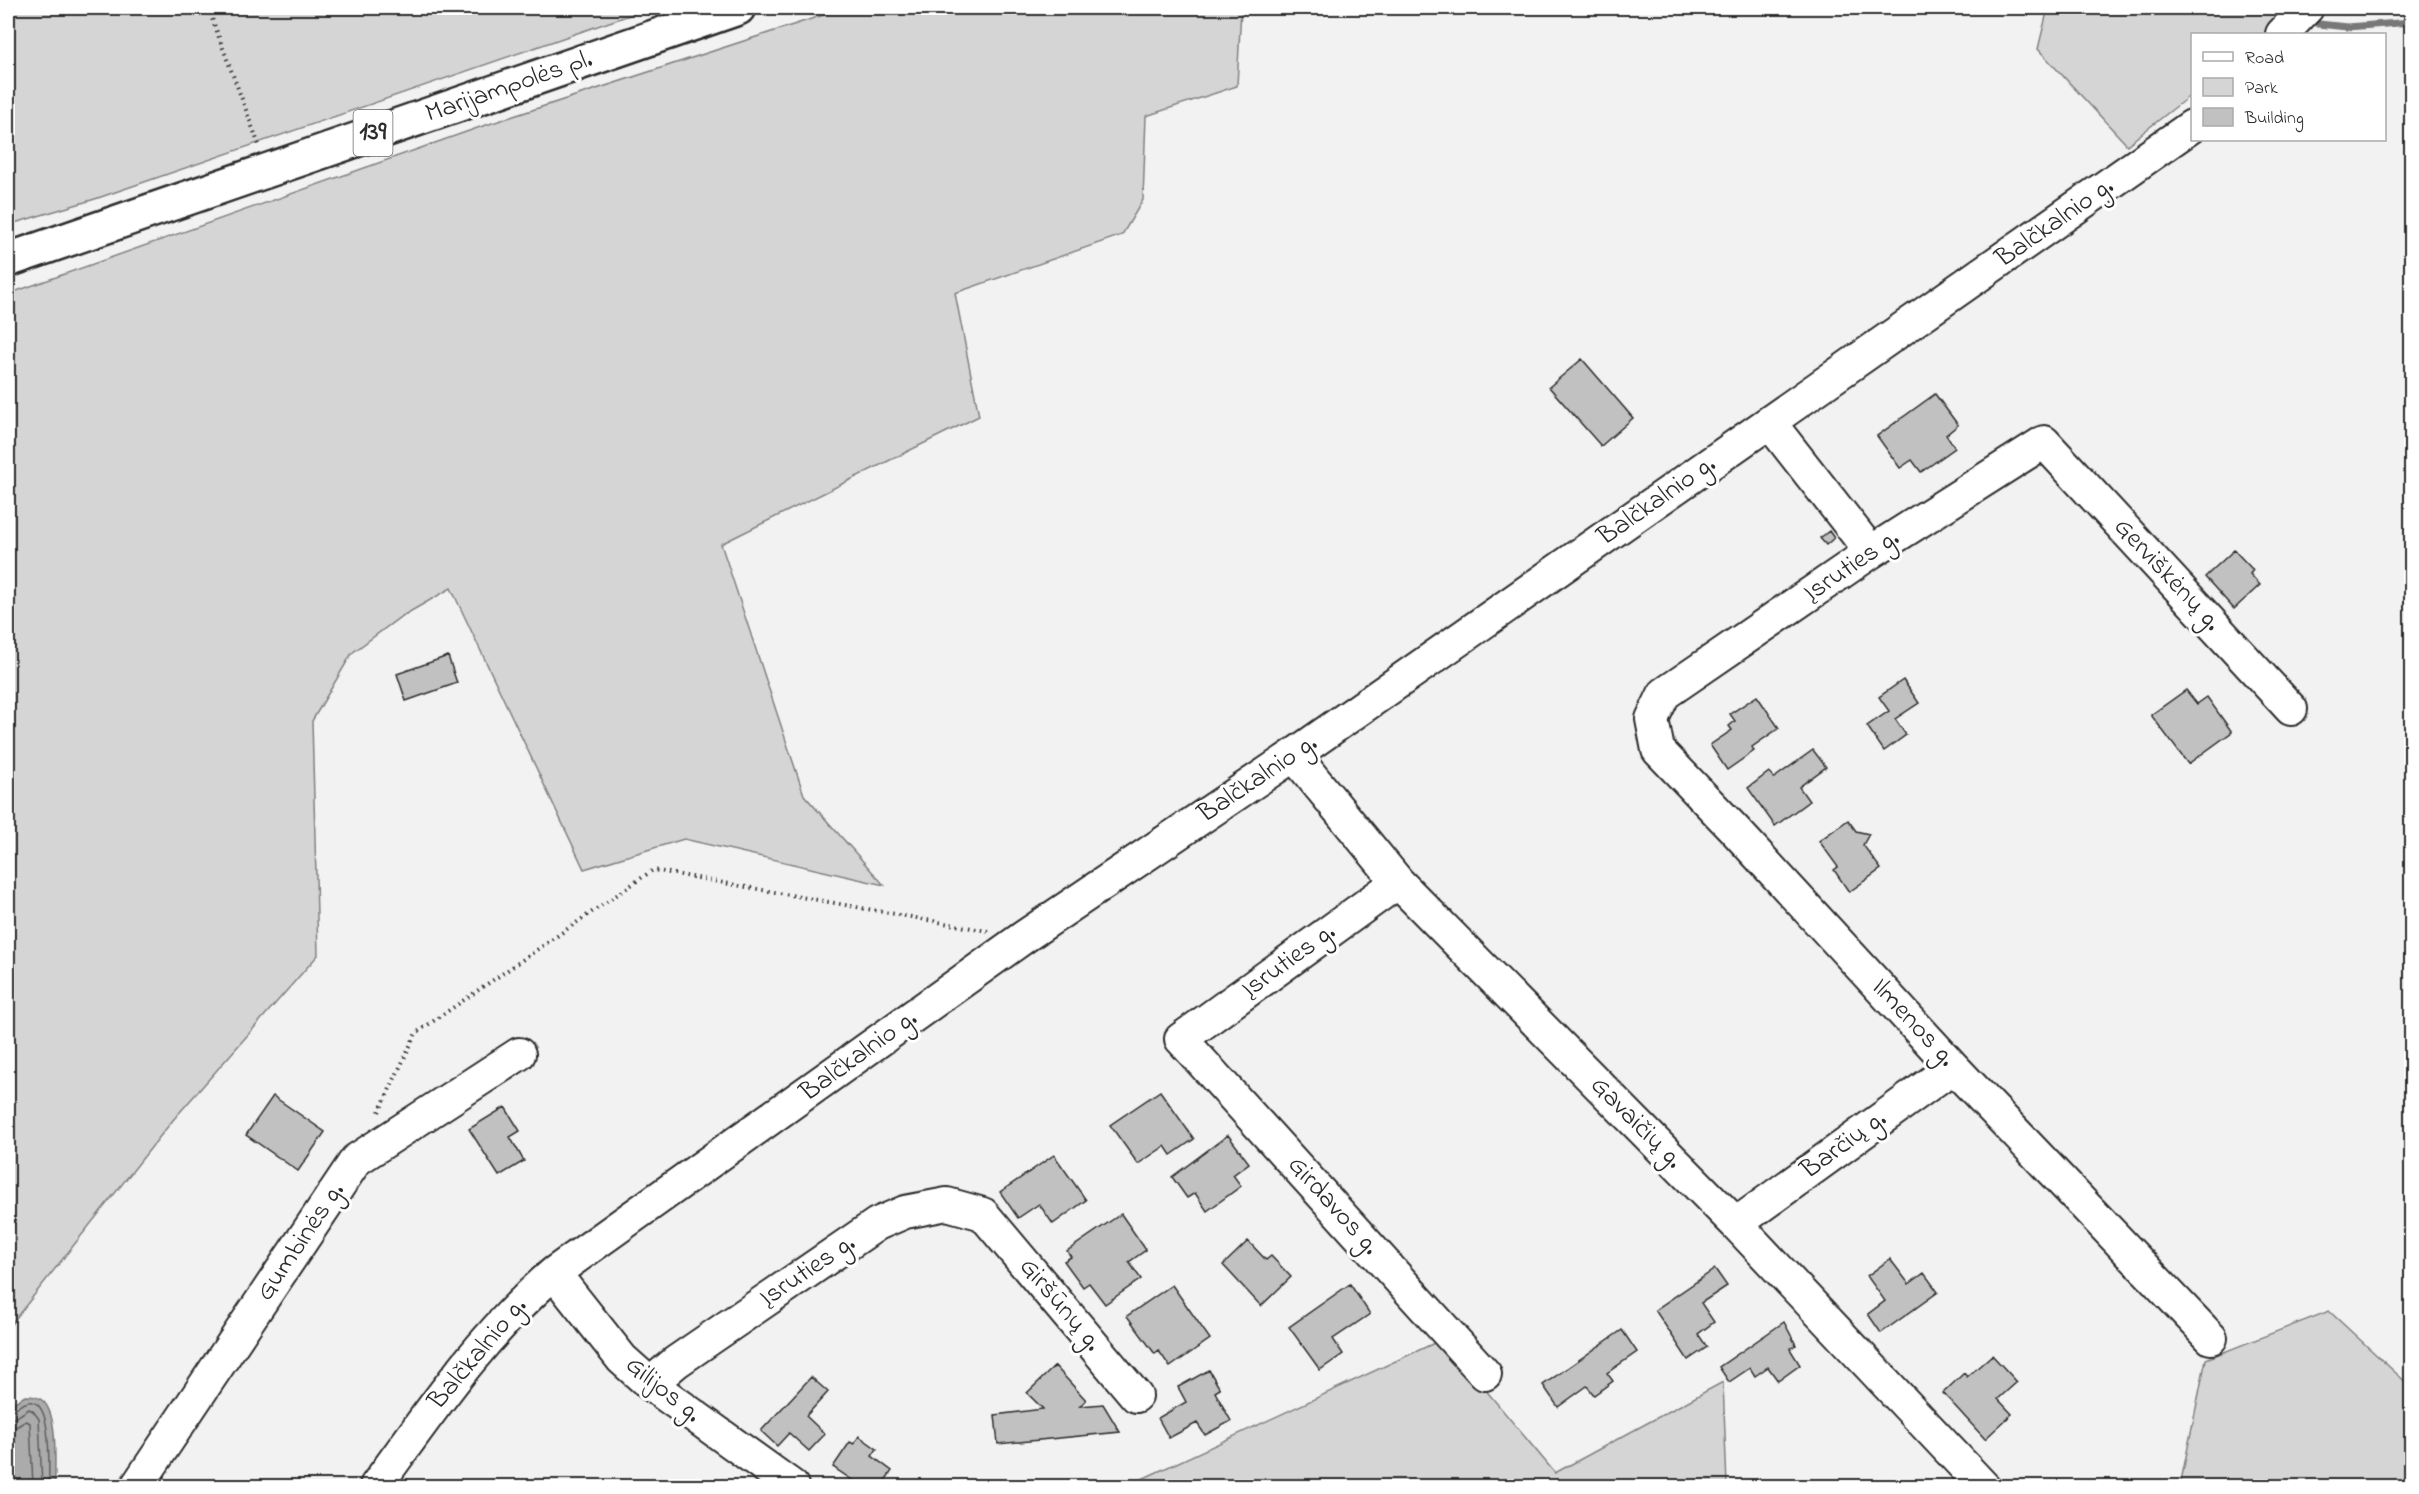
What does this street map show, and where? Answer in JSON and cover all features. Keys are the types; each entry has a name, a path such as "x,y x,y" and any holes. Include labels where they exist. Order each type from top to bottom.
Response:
{"main road":[{"name":"Marijampolės pl.","path":"8,260 268,168 738,8"}],"street":[{"path":"2283,33 2307,8"},
{"name":"Balčkalnio g.","path":"376,1486 488,1336 520,1302 554,1273 1024,937 1294,755 2191,127"},
{"path":"1770,423 1871,552"},
{"name":"Įsruties g.","path":"1664,694 1871,552 2044,442"},
{"name":"Gerviškėnų g.","path":"2044,442 2291,709"},
{"name":"Ilmenos g.","path":"1664,694 1652,719 1658,750 1953,1067 2211,1338"},
{"name":"Gavaičių g.","path":"1294,755 1398,882 1736,1224 1983,1486"},
{"name":"Įsruties g.","path":"1180,1039 1398,882"},
{"name":"Girdavos g.","path":"1180,1039 1485,1374"},
{"name":"Gumbinės g.","path":"137,1486 356,1160 519,1054"},
{"name":"Barčių g.","path":"1736,1224 1953,1067"},
{"name":"Įsruties g.","path":"650,1384 676,1362 877,1224 905,1212 947,1204 983,1214"},
{"name":"Giršūnų g.","path":"983,1214 1136,1396"},
{"name":"Gilijos g.","path":"554,1273 622,1359 650,1384 792,1486"}],"path":[{"path":"208,8 268,168"},
{"path":"376,1118 416,1033 653,870 1024,937"}],"green space":[{"path":"8,8 650,8 95,199 8,225"},
{"path":"845,8 1241,8 1237,86 1146,116 1143,200 1122,235 955,293 979,416 721,544 804,795 884,885 684,839 584,869 451,588 399,618 352,653 312,721 318,955 173,1120 8,1328 8,294 483,126"},
{"path":"2048,8 2295,8 2270,33 2191,33 2191,95 2127,145 2038,49"},
{"path":"2329,1311 2411,1387 2411,1486 2180,1486 2206,1359"},
{"path":"1443,1339 1555,1473 1723,1382 1727,1486 1127,1486"}],"water":[{"path":"25,1396 41,1399 48,1408 54,1429 55,1486 8,1486 8,1406"}],"building":[{"path":"1582,359 1633,418 1601,446 1549,387"},
{"path":"1935,394 1958,425 1946,435 1955,448 1921,472 1912,460 1900,468 1877,436"},
{"path":"1829,531 1834,538 1826,545 1820,538"},
{"path":"2234,550 2253,570 2250,574 2260,585 2234,609 2205,577"},
{"path":"448,656 457,683 406,701 397,674"},
{"path":"1903,680 1919,703 1895,719 1906,735 1884,751 1867,726 1889,711 1879,697"},
{"path":"2186,690 2197,704 2207,697 2232,732 2188,764 2151,715"},
{"path":"1757,696 1779,728 1752,747 1754,751 1727,770 1710,745 1732,730 1729,726 1735,721 1730,714"},
{"path":"1813,750 1826,767 1799,787 1809,801 1775,826 1748,788 1769,772 1774,778"},
{"path":"1848,820 1856,831 1869,834 1863,845 1881,869 1849,892 1834,870 1838,867 1819,841"},
{"path":"1160,1091 1194,1139 1171,1155 1165,1146 1138,1164 1110,1125"},
{"path":"273,1096 325,1132 298,1171 246,1135"},
{"path":"505,1107 520,1131 510,1137 524,1161 499,1176 469,1129"},
{"path":"1228,1135 1249,1163 1233,1175 1241,1186 1207,1211 1195,1193 1187,1198 1172,1177"},
{"path":"1054,1155 1086,1200 1053,1224 1039,1204 1018,1218 1000,1192"},
{"path":"1121,1214 1146,1250 1129,1262 1141,1279 1105,1304 1089,1283 1083,1287 1064,1261 1071,1257 1067,1251"},
{"path":"1248,1241 1266,1260 1271,1256 1291,1277 1261,1306 1223,1265"},
{"path":"1890,1259 1909,1284 1924,1273 1938,1292 1881,1333 1868,1314 1885,1301 1867,1276"},
{"path":"1715,1269 1727,1286 1701,1303 1714,1322 1698,1334 1707,1347 1688,1360 1655,1310"},
{"path":"1350,1284 1370,1314 1333,1339 1343,1354 1320,1370 1289,1327"},
{"path":"1172,1285 1210,1339 1170,1367 1159,1351 1155,1354 1127,1316"},
{"path":"1784,1322 1796,1345 1790,1349 1800,1365 1778,1381 1768,1367 1755,1376 1750,1368 1729,1382 1719,1367"},
{"path":"1622,1330 1637,1352 1607,1373 1613,1381 1594,1395 1587,1386 1558,1407 1543,1385"},
{"path":"1992,1355 2017,1382 1998,1399 2012,1414 1985,1439 1943,1393 1964,1373 1967,1377"},
{"path":"1055,1366 1086,1400 1080,1406 1103,1404 1120,1432 998,1444 995,1415 1043,1409 1027,1393"},
{"path":"1209,1370 1220,1389 1215,1392 1231,1421 1205,1435 1197,1423 1169,1438 1158,1418 1186,1402 1178,1387"},
{"path":"811,1377 828,1392 806,1416 825,1434 809,1451 789,1433 777,1446 761,1431"},
{"path":"859,1436 877,1449 872,1456 892,1471 881,1486 861,1486 833,1467 850,1442 854,1444"}],"waterway":[{"path":"2319,24 2347,27 2412,22"}]}
